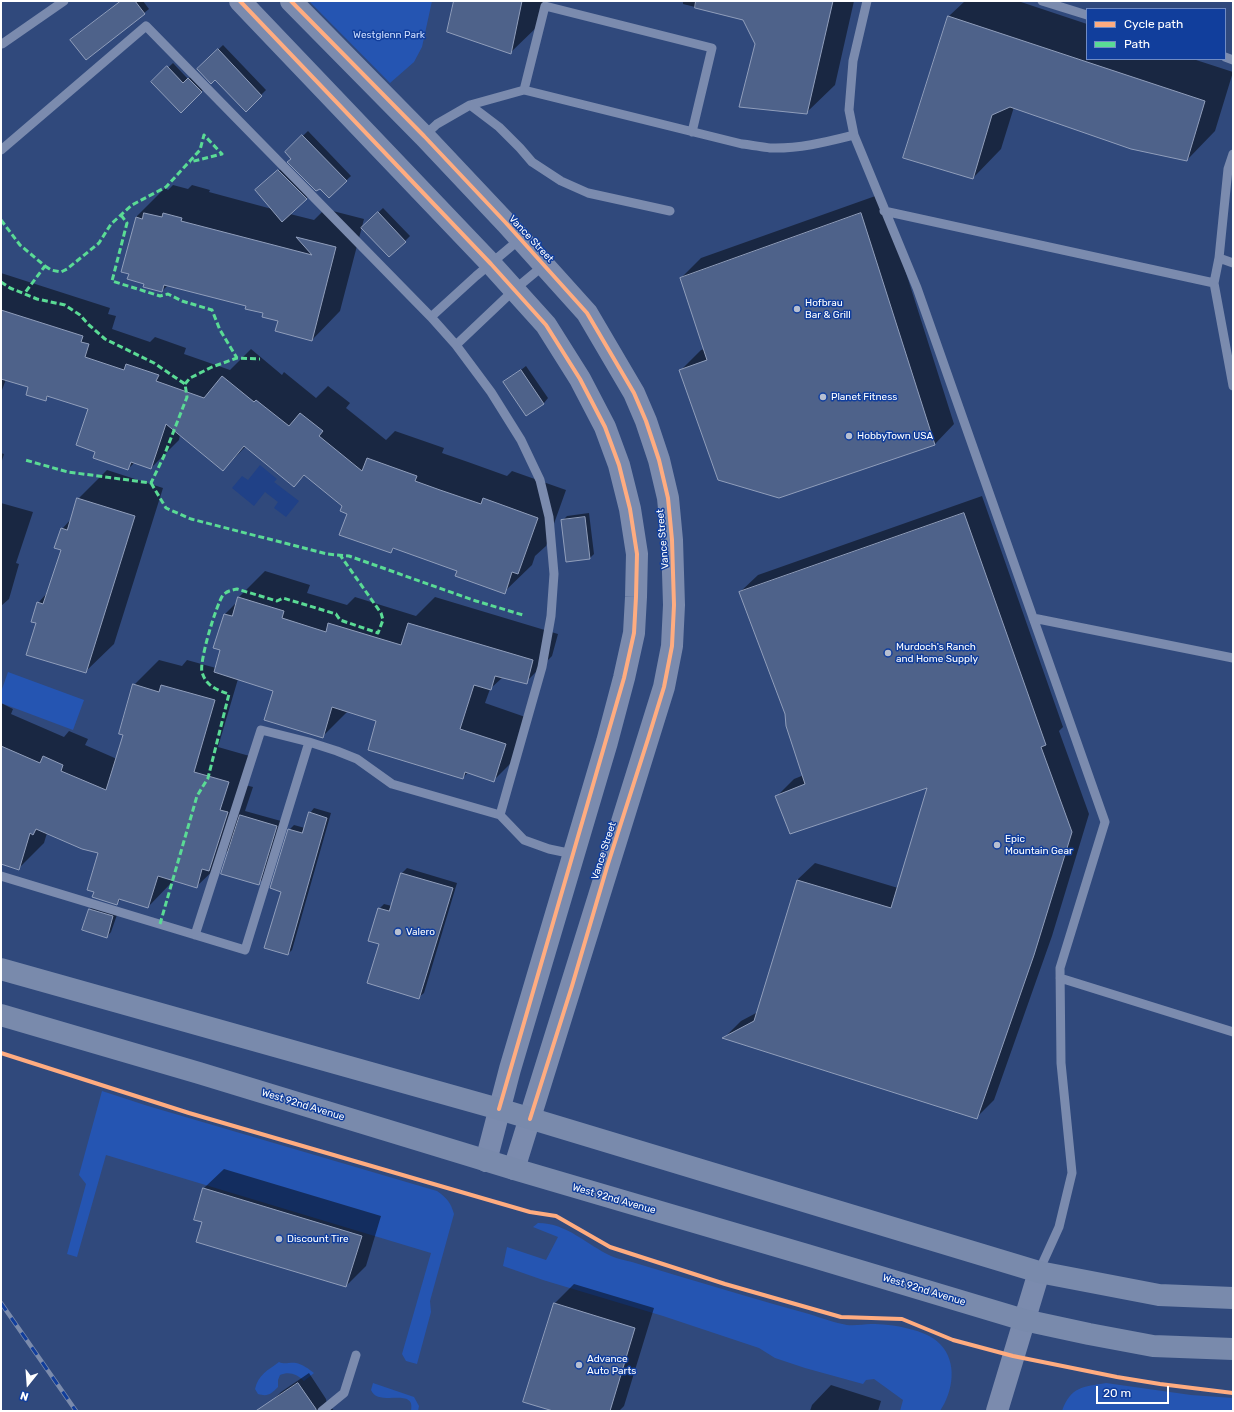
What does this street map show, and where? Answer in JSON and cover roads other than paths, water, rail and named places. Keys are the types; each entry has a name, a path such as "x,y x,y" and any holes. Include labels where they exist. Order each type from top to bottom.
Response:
{"main road":[{"path":"1,969 499,1109 1039,1272 1159,1295 1233,1298"},
{"name":"West 92nd Avenue","path":"1,1015 199,1073 514,1170 1024,1320 1153,1346 1233,1349"}],"street":[{"path":"240,1 491,264 546,325 580,379 605,427 619,465 630,509 637,554 634,633 629,656 607,742 499,1109 486,1161"},
{"name":"Vance Street","path":"291,1 424,136 587,313 634,393 646,421 659,460 668,498 672,540 674,605 672,646 664,687 514,1170"},
{"path":"997,1411 1039,1272"}],"lane":[{"path":"2,44 64,1"},
{"path":"867,1 853,61 849,110 854,135 917,288 1105,822 1060,968 1061,1062 1072,1173 1059,1227 1039,1272"},
{"path":"1042,1 1086,15"},
{"path":"524,90 544,6 712,48 692,132"},
{"path":"1,150 146,26 456,344 491,392 521,440 540,480 549,517 554,574 551,616 542,667 500,815"},
{"path":"424,136 437,124 470,105 524,90 742,144 769,148 791,148 818,144 854,135"},
{"path":"470,105 499,127 532,162 561,181 588,193 670,211"},
{"path":"1233,154 1228,169 1220,258 1214,283 1233,386"},
{"path":"884,211 1214,283"},
{"path":"431,317 520,239"},
{"path":"1220,258 1233,262"},
{"path":"456,344 514,290 544,265"},
{"path":"1033,618 1233,658"},
{"path":"195,935 261,730 309,742 357,759 392,784 500,815 524,840 549,849 573,854"},
{"path":"1,876 245,950 309,742"},
{"path":"1060,978 1233,1032"},
{"path":"322,1411 344,1393 356,1355"}],"railway":[{"path":"1,1303 76,1411"}],"place":[{"name":"Hofbrau Bar & Grill","path":"797,309"},
{"name":"Planet Fitness","path":"823,397"},
{"name":"HobbyTown USA","path":"849,436"},
{"name":"Murdoch's Ranch and Home Supply","path":"888,653"},
{"name":"Epic Mountain Gear","path":"997,845"},
{"name":"Valero","path":"398,932"},
{"name":"Discount Tire","path":"279,1239"},
{"name":"Advance Auto Parts","path":"579,1365"}],"park label":[{"name":"Westglenn Park","path":"389,35"}]}
